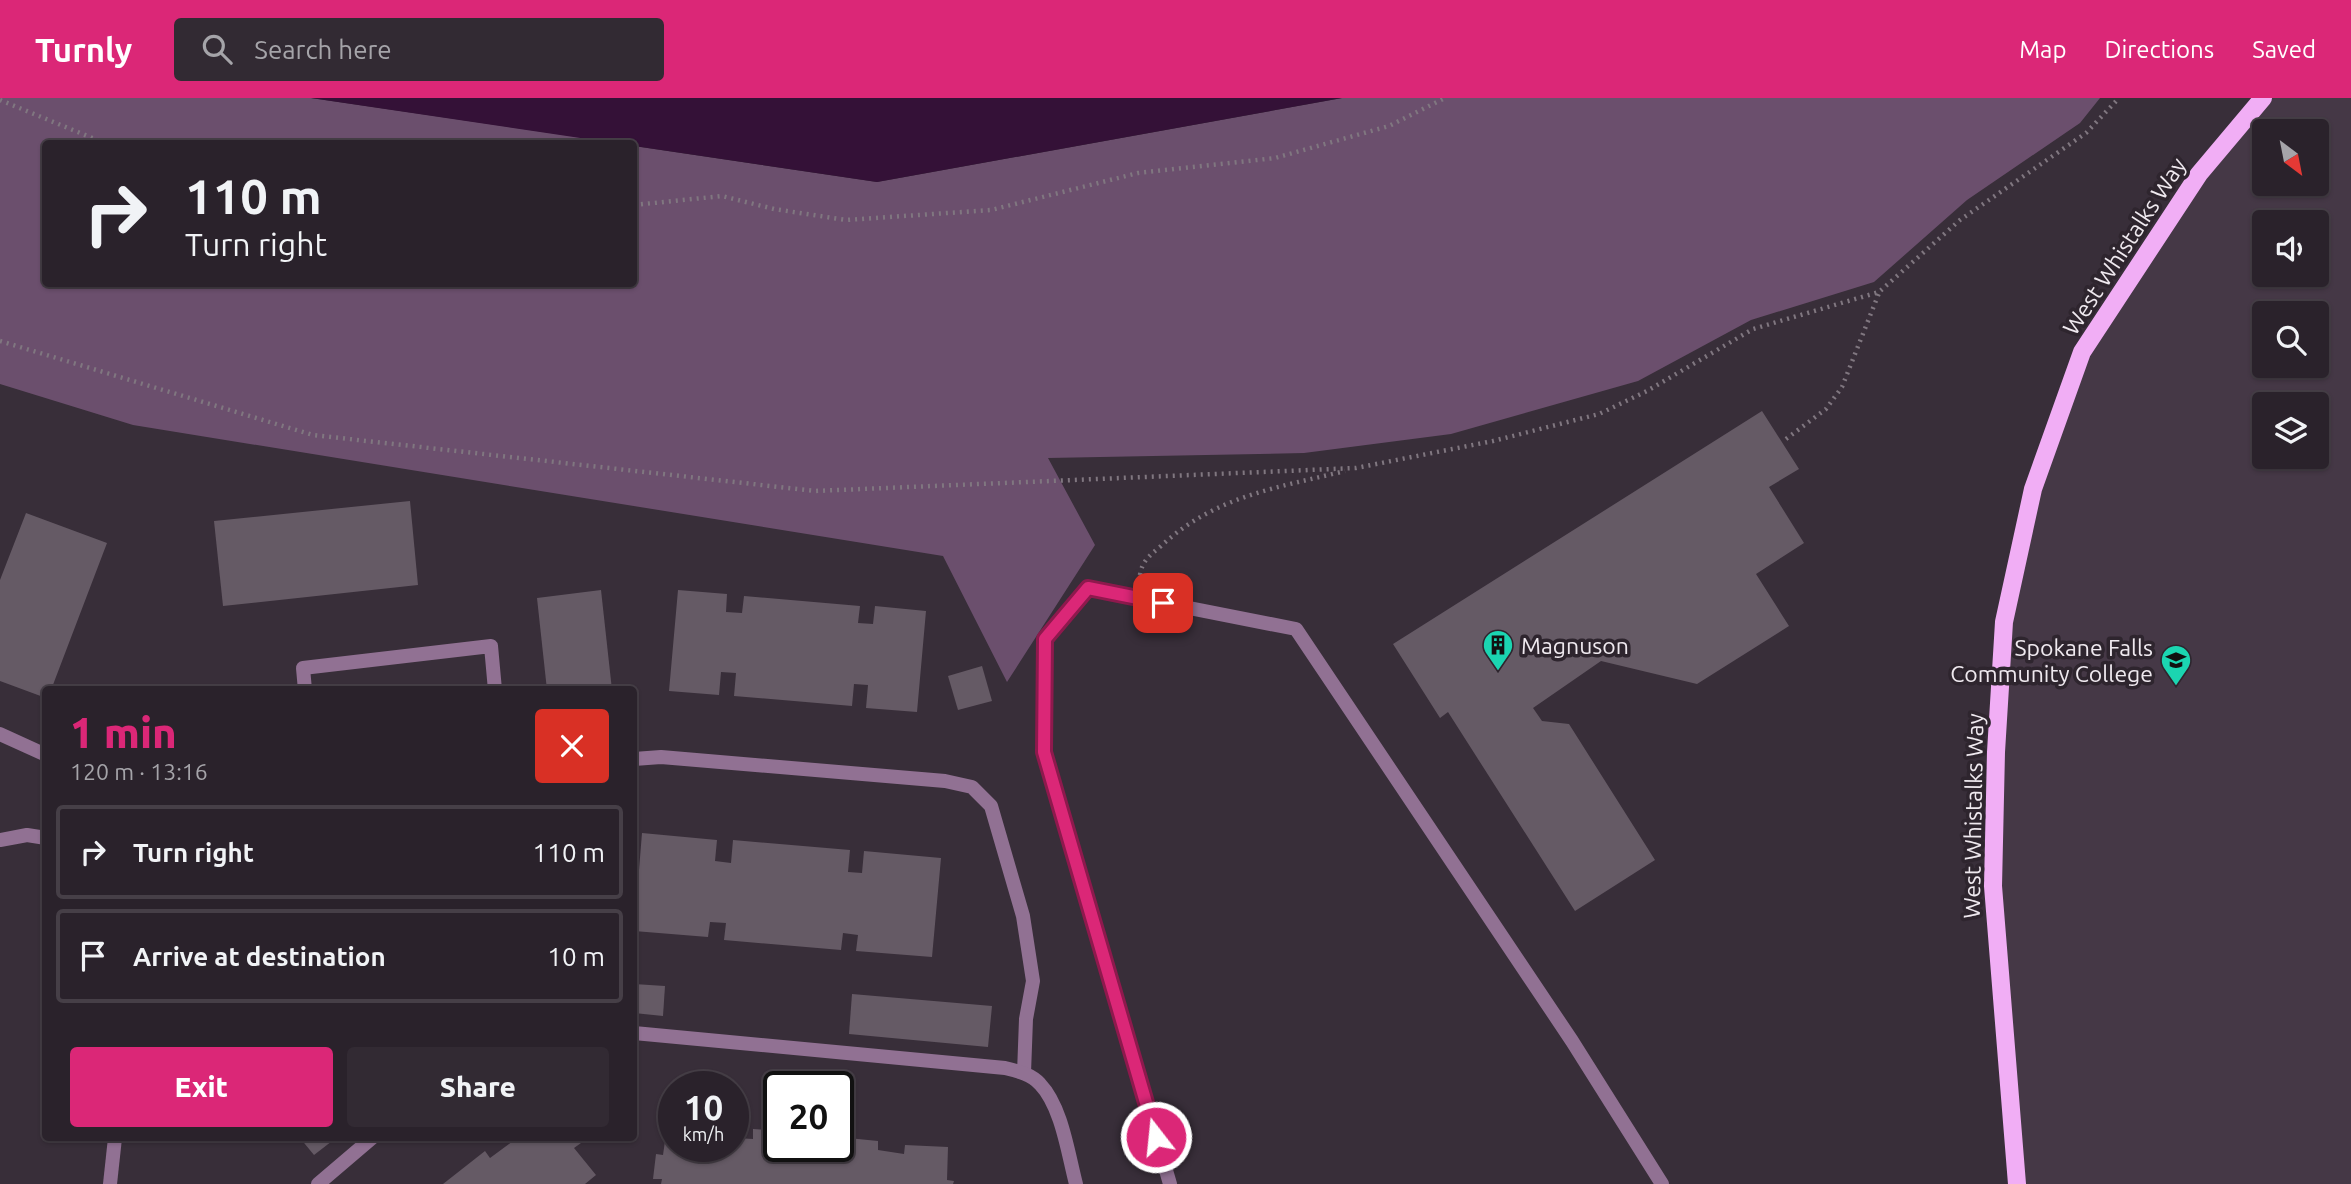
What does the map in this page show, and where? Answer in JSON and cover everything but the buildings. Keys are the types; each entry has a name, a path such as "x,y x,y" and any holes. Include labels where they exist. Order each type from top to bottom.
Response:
{"main road":[{"name":"West Whistalks Way","path":"2017,1184 1993,886 2004,622 2033,489 2082,352 2199,174 2263,98"}],"street":[{"path":"1170,1184 1044,752 1045,639 1088,588 1296,629 1572,1041 1662,1184"},
{"path":"305,686 303,668 491,646 495,686"},
{"path":"0,734 42,753"},
{"path":"637,759 675,758 945,781 972,787 991,806 1023,916 1033,981 1026,1019 1024,1073"},
{"path":"0,839 27,835 42,837"},
{"path":"637,1033 1005,1068 1024,1073 1041,1084 1055,1111 1076,1184"},
{"path":"110,1184 115,1141"},
{"path":"318,1184 368,1141"}],"path":[{"path":"637,205 722,196 774,209 846,220 991,211 1138,173 1275,158 1388,125 1445,98"},
{"path":"1136,598 1142,563 1185,524 1235,498 1356,468 1493,441 1599,414 1647,391 1752,329 1879,292 1960,220 2086,133 2119,98"},
{"path":"0,100 97,140"},
{"path":"1786,439 1826,409 1842,387 1879,292"},
{"path":"0,341 313,435 815,491 1356,468"}],"shaded area":[{"path":"0,98 311,98 598,140 42,140 42,287 637,287 637,146 877,182 1342,98 2100,98 2080,123 1967,200 1874,282 1751,320 1638,381 1451,434 1304,453 1048,458 1095,545 1007,682 943,556 133,425 0,384"},
{"path":"311,98 1342,98 877,182 637,146 637,140 594,140"},
{"name":"Spokane Falls Community College","path":"2263,98 2351,98 2351,1184 2017,1184 1993,886 2004,622 2033,489 2082,352"}],"place":[{"name":"Magnuson","path":"1498,672"},
{"name":"Spokane Falls Community College","path":"2176,687"}],"route":[{"path":"1156,1137 1044,752 1045,639 1088,588 1163,603"}]}
